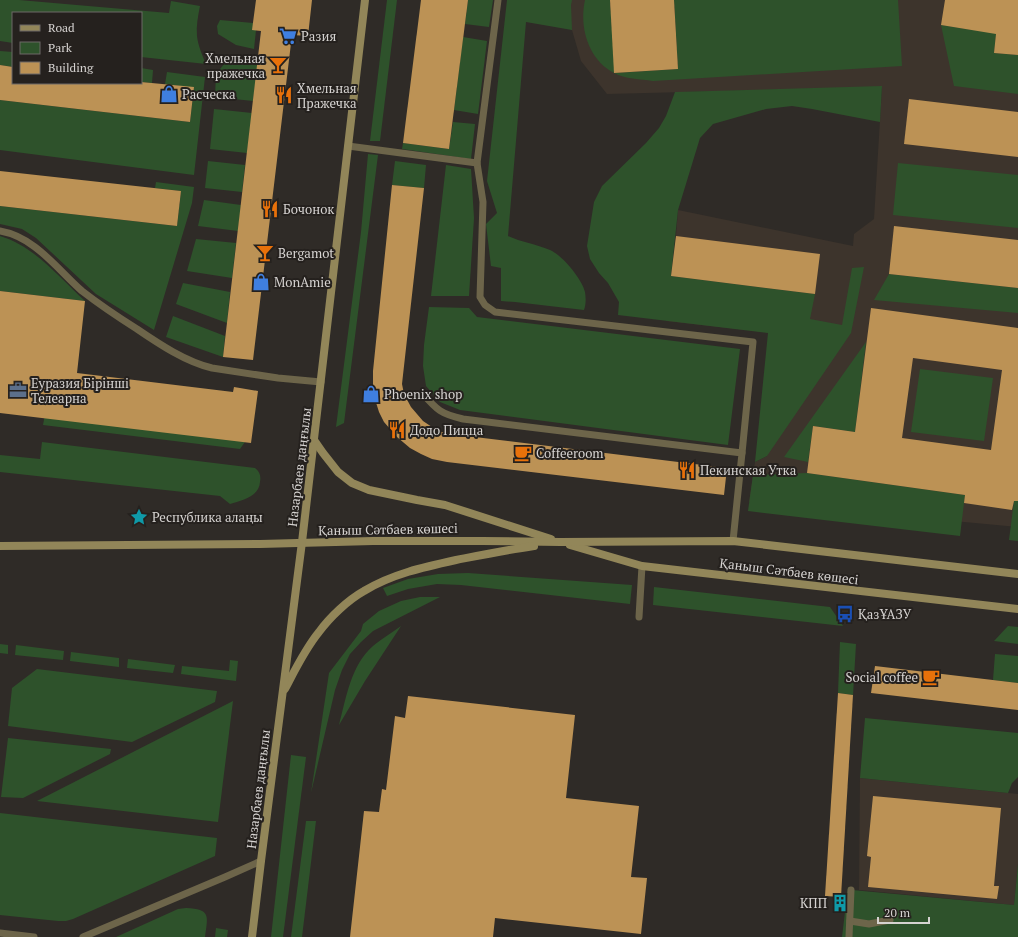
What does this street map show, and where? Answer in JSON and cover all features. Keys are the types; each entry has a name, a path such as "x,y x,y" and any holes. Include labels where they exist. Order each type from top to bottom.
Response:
{"main road":[{"name":"Назарбаев даңғылы","path":"252,937 302,542 365,0"},
{"path":"314,440 338,472 352,483 369,490 445,505 560,542"},
{"name":"Қаныш Сәтбаев көшесі","path":"0,546 260,544 373,541 733,542 1018,574"},
{"name":"Қаныш Сәтбаев көшесі","path":"282,694 308,647 319,632 338,612 363,592 380,582 428,566 504,550 560,542 642,566 1018,609"}],"lane":[{"path":"498,0 477,163 483,202 480,297 485,305 496,312 753,342 733,542"},
{"path":"348,146 477,163"},
{"path":"0,232 16,236 34,246 103,307 193,362 212,368 278,378 320,382"},
{"path":"423,394 434,407 448,416 462,419 742,453"},
{"path":"639,617 642,566"},
{"path":"83,937 261,861"},
{"path":"849,937 852,890"},
{"path":"850,921 869,924 890,920"},
{"path":"0,933 34,937"}],"shaded area":[{"path":"564,0 1018,0 1018,527 749,502 755,462 767,456 782,334 666,321 678,210 853,246 854,234 874,219 882,87 607,94 581,61"},
{"path":"860,778 1018,794 1018,864 1014,905 859,890"}],"green space":[{"path":"0,0 19,0 169,13 171,1 200,6 197,36 200,50 206,64 142,57 142,12 12,12 12,43 0,41"},
{"path":"387,0 397,0 380,141 370,141"},
{"path":"468,0 493,0 489,27 465,24"},
{"path":"507,0 572,0 572,30 526,22 508,236 550,250 566,262 576,274 585,292 586,299 584,310 501,301 501,268 491,266 486,224 497,213 487,181"},
{"path":"585,0 610,0 615,73 678,69 674,0 898,0 902,66 653,81 628,78 618,75 605,67 592,51 583,21"},
{"path":"1000,0 994,53 1018,55 1018,94 954,86 941,25 973,30"},
{"path":"220,20 253,23 256,30 254,49 236,45 218,34 217,26"},
{"path":"463,37 487,41 478,114 454,110"},
{"path":"0,51 12,52 12,67 0,65"},
{"path":"229,58 258,62 253,101 215,97 216,74"},
{"path":"142,68 153,70 152,83 142,82"},
{"path":"167,72 205,77 194,175 0,150 0,100 190,122 194,88 165,84"},
{"path":"882,86 880,122 792,106 766,109 713,124 700,138 678,210 671,276 815,294 810,319 842,325 852,268 864,267 851,333 767,456 755,462 768,333 618,315 619,302 608,283 590,259 587,246 594,202 602,186 646,143 659,128 666,116 675,92"},
{"path":"214,109 252,113 247,153 210,149"},
{"path":"453,122 475,124 471,159 402,149 403,143 449,149"},
{"path":"368,154 378,155 344,423 336,427 361,232"},
{"path":"208,161 245,165 242,192 205,188"},
{"path":"395,161 426,165 424,188 392,185"},
{"path":"898,163 1018,175 1018,228 893,215"},
{"path":"446,165 471,169 474,218 469,296 431,296"},
{"path":"156,182 194,187 192,203 154,330 96,294 36,238 22,229 0,224 0,206 177,226 181,191 155,188"},
{"path":"204,200 241,205 238,231 198,226"},
{"path":"0,236 24,247 46,263 85,301 0,291"},
{"path":"196,239 236,243 232,278 187,271"},
{"path":"889,274 1018,288 1018,313 874,300"},
{"path":"183,283 230,292 227,323 176,304"},
{"path":"429,307 469,308 477,317 740,349 728,445 460,410 440,402 426,386 423,366"},
{"path":"173,316 225,336 223,357 166,337"},
{"path":"866,342 855,432 813,426 808,462 784,457"},
{"path":"920,369 993,378 984,441 911,432"},
{"path":"45,414 247,439 240,449 43,425"},
{"path":"42,442 255,468 260,474 260,482 257,491 249,497 230,504 220,496 0,472 0,455 40,459"},
{"path":"807,473 965,495 960,536 748,511 753,475"},
{"path":"1014,501 1018,501 1018,541 1009,540"},
{"path":"468,573 632,585 630,604 461,585 437,584 408,589 387,596 383,588 408,579 438,574"},
{"path":"654,587 830,607 843,626 653,605"},
{"path":"420,597 440,597 373,631 350,654 342,670 335,690 311,793 329,673 361,631 363,624 379,611 401,601"},
{"path":"401,626 365,681 339,725 350,682 359,663 373,646"},
{"path":"1008,626 1018,627 1018,644 994,641"},
{"path":"840,642 856,644 853,695 838,693"},
{"path":"0,644 8,645 8,654 0,653"},
{"path":"16,645 64,651 63,660 15,655"},
{"path":"71,652 119,658 119,667 70,661"},
{"path":"995,654 1018,656 1018,683 993,680"},
{"path":"128,659 175,665 173,673 127,668"},
{"path":"230,660 238,661 236,681 181,674 182,666 229,671"},
{"path":"37,669 217,691 215,702 132,742 8,726 12,688"},
{"path":"233,701 218,822 37,801"},
{"path":"865,718 1018,733 1018,777 1012,783 1008,793 860,778"},
{"path":"8,738 111,749 110,754 23,798 1,797"},
{"path":"291,755 306,757 283,937 271,937"},
{"path":"0,813 217,838 215,856 66,921 0,915"},
{"path":"306,821 316,821 302,937 291,937"},
{"path":"1018,864 1018,937 842,937 848,887 852,890 1014,905"},
{"path":"186,908 200,910 206,915 207,924 205,937 116,937 178,909"},
{"path":"216,928 228,930 227,937 215,937"}],"building":[{"path":"256,0 312,0 308,36 292,35 253,360 223,357 261,31 252,30"},
{"path":"421,0 468,0 449,149 403,143"},
{"path":"610,0 674,0 678,69 614,73"},
{"path":"945,0 1018,0 1018,55 994,53 996,34 941,25"},
{"path":"0,65 12,67 12,84 142,84 142,82 194,87 190,122 0,100"},
{"path":"909,99 1018,112 1018,157 904,144"},
{"path":"0,171 181,191 177,226 0,206"},
{"path":"392,185 424,188 402,384 404,394 411,407 423,421 438,431 450,434 727,468 724,495 447,462 432,459 421,454 410,448 397,437 384,422 373,393 373,371"},
{"path":"894,226 1018,240 1018,288 889,274"},
{"path":"676,236 820,254 815,294 671,276"},
{"path":"0,291 85,301 77,373 233,392 234,387 258,391 251,443 0,413"},
{"path":"871,308 1018,328 1018,501 1014,501 1012,510 964,503 965,495 807,473 813,426 855,432","holes":["913,358 1002,370 991,450 902,438"]},
{"path":"875,666 1018,683 1018,710 871,693"},
{"path":"838,693 853,695 841,897 825,896"},
{"path":"408,696 575,715 566,798 639,806 631,877 647,878 641,934 495,918 493,937 350,937 364,811 379,812 382,789 386,790 395,716 405,718"},
{"path":"873,796 1001,808 994,886 999,886 997,899 868,887 871,857 867,856"}],"place":[{"name":"Разия","path":"288,36"},
{"name":"Хмельная пражечка","path":"278,65"},
{"name":"Расческа","path":"169,94"},
{"name":"Хмельная Пражечка","path":"284,95"},
{"name":"Бочонок","path":"270,209"},
{"name":"Bergamot","path":"265,253"},
{"name":"MonAmie","path":"261,282"},
{"name":"Еуразия Бірінші Телеарна","path":"18,390"},
{"name":"Phoenix shop","path":"371,394"},
{"name":"Додо Пицца","path":"397,430"},
{"name":"Coffeeroom","path":"523,453"},
{"name":"Пекинская Утка","path":"687,470"},
{"name":"Республика алаңы","path":"139,517"},
{"name":"ҚазҰАЗУ","path":"845,614"},
{"name":"Social coffee","path":"931,677"},
{"name":"КПП","path":"840,903"}]}
